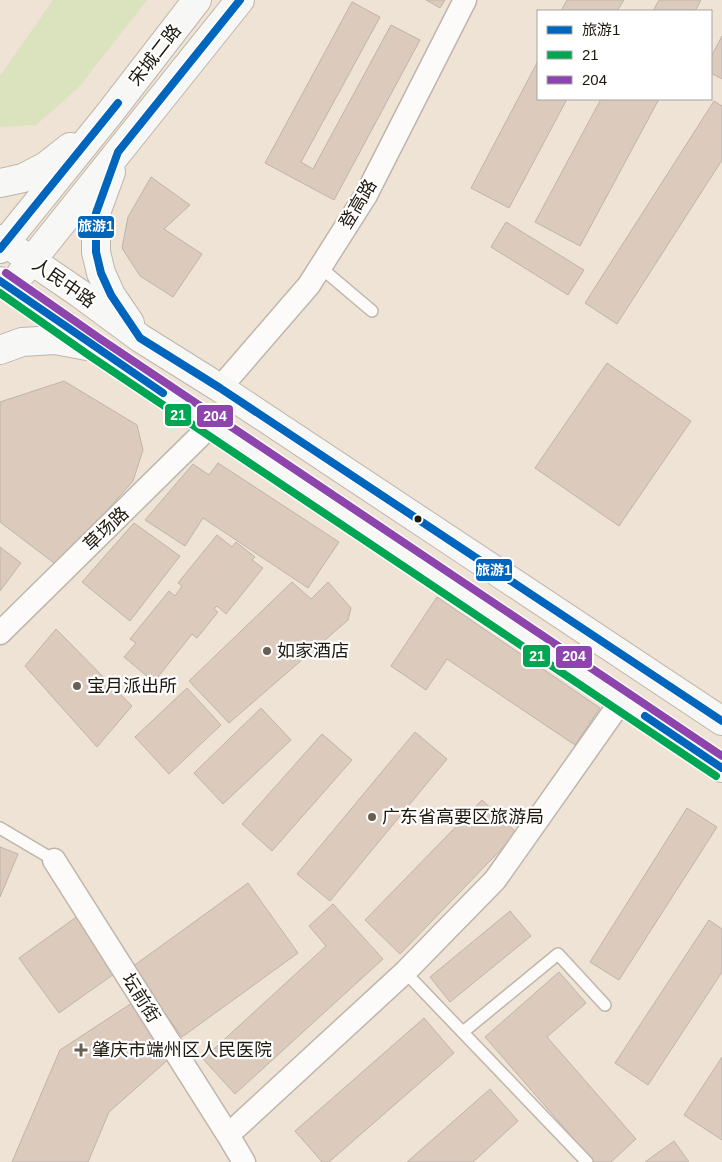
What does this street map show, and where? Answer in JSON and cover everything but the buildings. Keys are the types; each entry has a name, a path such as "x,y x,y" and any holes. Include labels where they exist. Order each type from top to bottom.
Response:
{"main road":[{"name":"宋城二路","path":"2,243 110,114 197,0"},
{"name":"宋城二路","path":"3,289 31,260 240,0"},
{"path":"0,183 23,178 46,166 110,114"},
{"path":"118,152 96,213 96,252 101,273 111,295 140,338"},
{"name":"人民中路","path":"2,243 80,293 140,338 220,388 722,721"},
{"name":"人民中路","path":"3,289 96,348 722,768"},
{"path":"0,350 22,342 55,340 96,348"}],"street":[{"name":"登高路","path":"220,388 309,285 366,195 465,0"},
{"name":"草场路","path":"0,633 211,426"},
{"path":"228,1134 404,972 495,880 622,700"},
{"name":"坛前街","path":"54,860 244,1162"}],"lane":[{"path":"320,267 372,311"},
{"path":"0,828 54,860"},
{"path":"463,1032 558,954 605,1005"},
{"path":"404,972 587,1162"}],"green space":[{"path":"53,0 147,0 78,88 36,125 0,127 0,76"}],"transit line":[{"name":"旅游1","path":"240,0 118,152 96,213 96,252 101,273 111,295 140,338 220,388 722,721"},
{"name":"旅游1","path":"0,249 118,103"},
{"name":"204","path":"6,273 102,340 722,756"},
{"name":"旅游1","path":"0,281 163,393"},
{"name":"21","path":"0,293 90,356 716,776"},
{"name":"旅游1","path":"645,716 722,768"}],"place":[{"name":"如家酒店","path":"267,651"},
{"name":"宝月派出所","path":"77,686"},
{"name":"广东省高要区旅游局","path":"372,817"},
{"name":"肇庆市端州区人民医院","path":"81,1050"}]}
